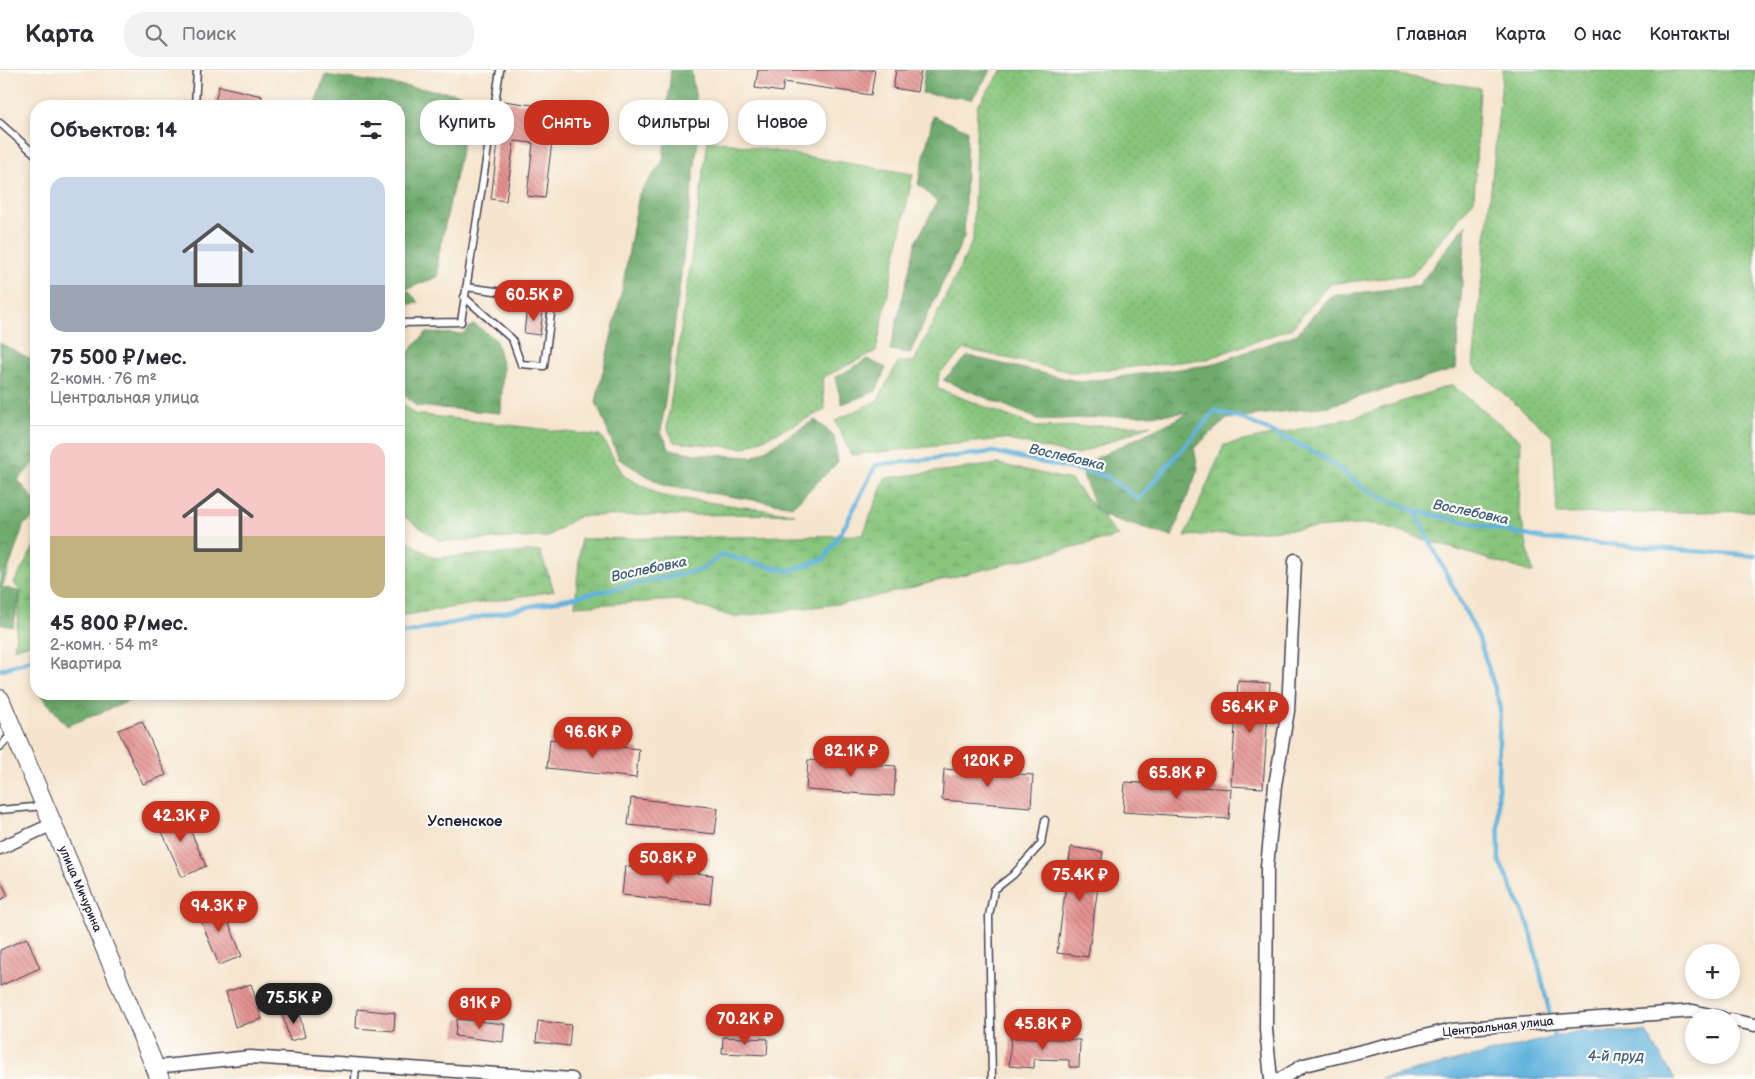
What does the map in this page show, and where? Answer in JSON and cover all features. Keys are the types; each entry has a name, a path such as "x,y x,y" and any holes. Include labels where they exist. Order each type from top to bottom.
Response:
{"main road":[{"name":"улица Мичурина","path":"0,699 157,1073"}],"street":[{"path":"1271,1079 1266,1030 1266,867 1275,785 1288,711 1295,560"},
{"path":"0,848 53,824"},
{"name":"Центральная улица","path":"1281,1079 1304,1065 1453,1029 1685,1012"},
{"path":"1740,1022 1755,1025"},
{"path":"157,1073 250,1057 572,1079"}],"lane":[{"path":"196,100 198,70"},
{"path":"405,323 461,322 500,70"},
{"path":"0,123 30,150"},
{"path":"464,297 512,339 522,364 544,366 552,299 466,288"},
{"path":"0,747 14,731"},
{"path":"0,810 45,806"},
{"path":"992,1079 990,916 994,890 1012,875 1040,844 1045,820"},
{"path":"355,1079 356,1064"}],"green space":[{"path":"671,70 691,70 696,100 668,100"},
{"path":"925,70 991,70 972,99 922,93"},
{"path":"1002,70 1367,70 1480,88 1474,200 1412,275 1329,284 1292,328 1207,359 1075,373 965,349 939,374 937,388 1036,427 1151,425 1076,455 1004,439 851,455 835,421 878,400 898,362 914,362 973,240 977,106"},
{"path":"1503,70 1755,70 1755,511 1557,514 1553,437 1473,366"},
{"path":"325,75 460,94 463,100 420,100 420,145 462,145 438,257 438,277 406,289 419,302 405,306 405,100 316,100"},
{"path":"933,116 967,130 964,237 910,353 890,350 916,242 937,202 918,184"},
{"path":"728,143 913,174 876,351 822,378 825,410 744,448 674,442 667,427 707,145 728,145"},
{"path":"664,145 697,145 661,432 670,449 695,454 753,457 815,420 834,436 838,462 793,506 664,486 619,459 596,402 622,290 639,194 663,161"},
{"path":"1466,224 1456,369 1328,406 1227,419 1194,448 1198,469 1172,537 1097,514 1080,466 1189,413 1040,420 943,380 968,356 1081,382 1210,365 1297,334 1330,296 1418,286"},
{"path":"474,324 496,340 503,367 501,413 416,406 405,396 405,356 426,333 462,334"},
{"path":"0,343 30,359 30,467 18,480 30,495 30,520 24,524 2,587 21,592 13,627 0,624"},
{"path":"867,359 886,368 876,391 842,404 835,378"},
{"path":"1452,385 1521,441 1519,509 1533,573 1374,524 1185,536 1224,445 1352,418"},
{"path":"405,405 414,414 601,436 624,476 662,496 795,514 579,516 547,537 440,541 405,517"},
{"path":"999,464 1071,480 1118,536 853,602 734,617 678,600 575,606 581,539 863,535 885,478"},
{"path":"405,540 434,558 540,551 554,591 405,615"},
{"path":"30,554 30,644 14,649 21,592 14,583"},
{"path":"45,700 132,700 67,726"}],"water":[{"name":"4-й пруд","path":"1576,1032 1646,1032 1675,1079 1380,1079"}],"building":[{"path":"758,70 875,70 871,95 784,82 782,92 755,88"},
{"path":"896,70 921,70 917,92 893,88"},
{"path":"219,86 262,96 261,100 216,100"},
{"path":"514,102 524,104 524,142 514,141"},
{"path":"498,145 513,145 506,201 491,199"},
{"path":"533,145 551,145 545,198 527,196"},
{"path":"527,308 543,310 540,335 524,333"},
{"path":"1238,681 1270,683 1263,788 1231,786"},
{"path":"142,721 166,775 143,784 118,730"},
{"path":"550,739 639,749 636,778 547,768"},
{"path":"808,760 896,766 894,796 806,790"},
{"path":"944,769 1033,775 1031,807 942,800"},
{"path":"1125,782 1231,789 1229,819 1123,812"},
{"path":"631,798 718,808 715,834 628,825"},
{"path":"181,809 206,866 182,877 157,820"},
{"path":"1071,847 1103,852 1088,957 1057,953"},
{"path":"625,866 713,875 710,904 622,895"},
{"path":"0,879 8,896 0,900"},
{"path":"220,901 242,956 219,965 196,909"},
{"path":"27,938 40,968 0,986 0,950"},
{"path":"251,984 262,1019 235,1027 226,992"},
{"path":"298,1009 305,1037 290,1041 282,1013"},
{"path":"357,1009 395,1013 394,1031 356,1028"},
{"path":"457,1019 505,1024 503,1042 455,1036"},
{"path":"538,1021 571,1025 569,1046 536,1042"},
{"path":"723,1037 768,1039 767,1055 722,1053"},
{"path":"1011,1037 1080,1040 1079,1067 1069,1067 1069,1060 1034,1059 1034,1068 1009,1066"}],"waterway":[{"name":"Вослебовка","path":"405,632 701,570 722,555 789,571 824,559 846,524 876,465 993,452 1106,476 1139,499 1215,411 1246,420 1319,454 1368,491 1415,511 1544,539 1755,556"},
{"path":"1415,512 1478,636 1500,704 1498,776 1499,860 1530,928 1555,1037"},
{"name":"Вослебовка","path":"0,670 30,660"}],"district":[{"name":"Успенское","path":"465,821"}]}
